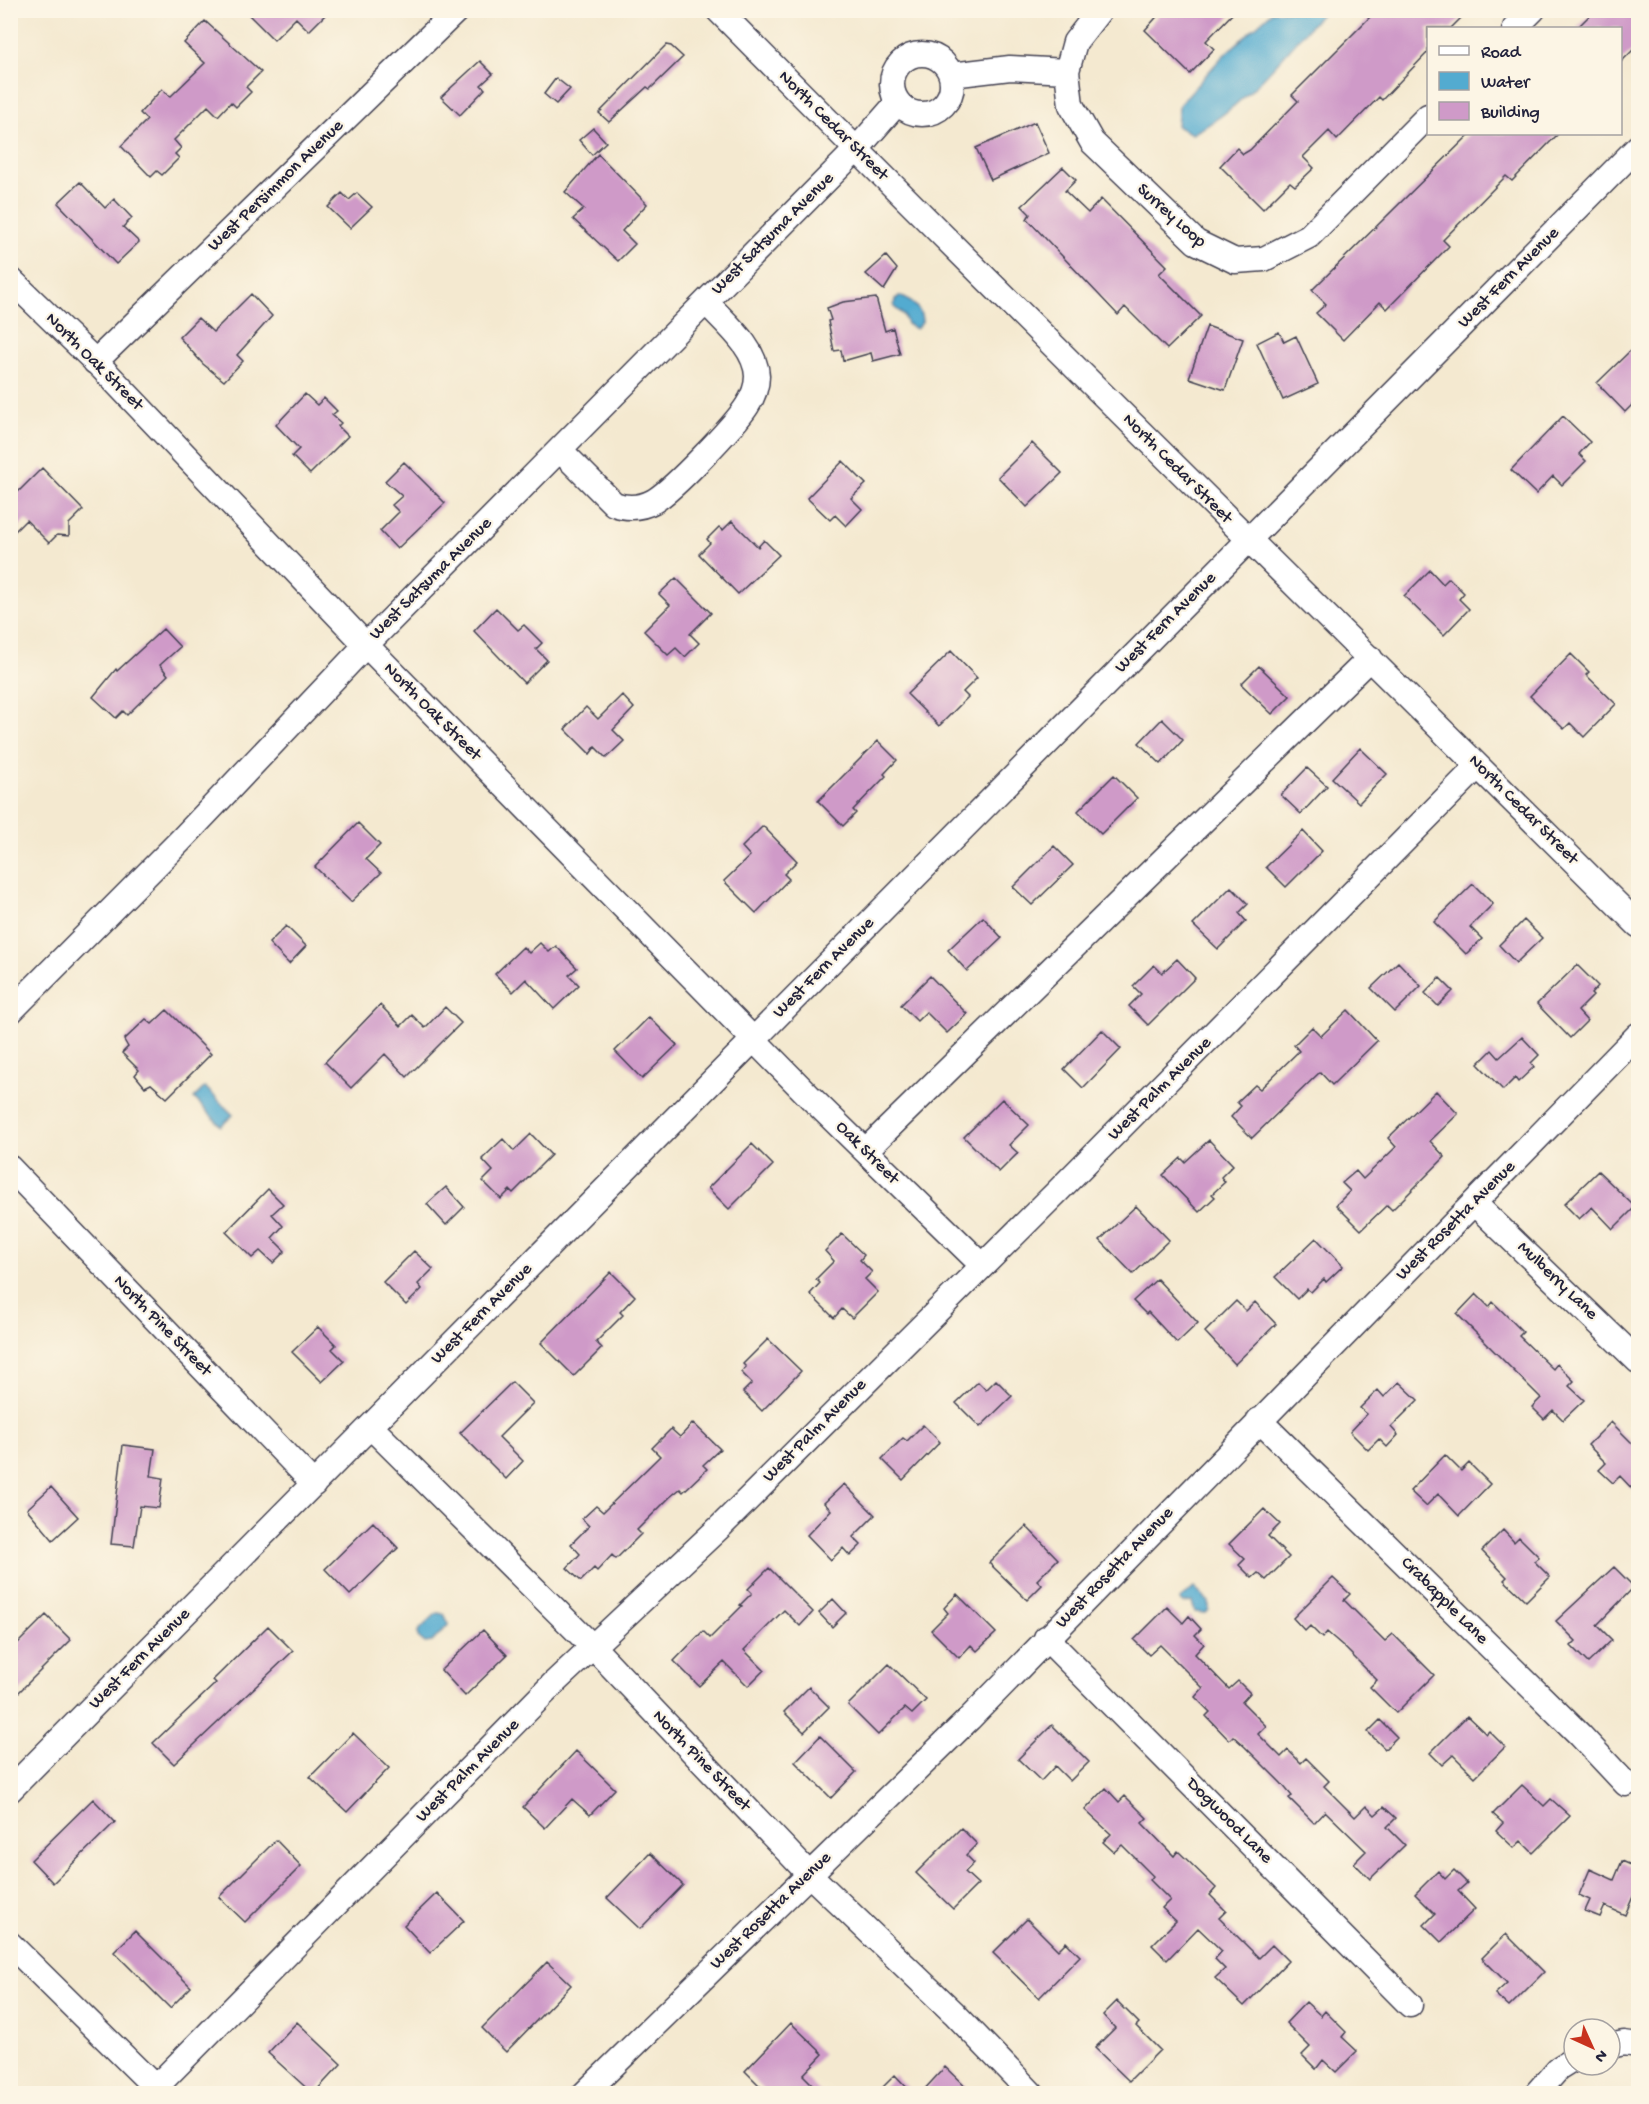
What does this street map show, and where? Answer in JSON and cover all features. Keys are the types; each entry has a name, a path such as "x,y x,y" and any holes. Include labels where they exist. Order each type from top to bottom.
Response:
{"street":[{"name":"West Persimmon Avenue","path":"95,362 457,10"},
{"name":"North Cedar Street","path":"718,10 856,150 1638,926"},
{"name":"Surrey Loop","path":"1100,10 1075,42 1067,71 1071,105 1092,142 1196,242 1235,261 1264,259 1309,236 1427,117"},
{"path":"1516,27 1533,10"},
{"path":"931,54 947,66 951,75 951,93 945,104 937,110 919,114 909,111 898,102 892,80 896,69 910,56 931,54"},
{"path":"951,75 1010,68 1067,71"},
{"path":"856,150 898,102"},
{"name":"West Fern Avenue","path":"10,1790 1638,147"},
{"name":"West Satsuma Avenue","path":"10,1012 180,841 366,645 856,150"},
{"name":"North Oak Street","path":"10,279 95,362 366,645 755,1039"},
{"path":"560,450 614,504 625,508 637,507 652,502 666,491 737,419 754,392 757,376 755,360 744,344 706,302"},
{"path":"866,1150 1370,658"},
{"name":"West Palm Avenue","path":"155,2091 556,1681 594,1648 721,1526 981,1265 1074,1176 1478,765"},
{"name":"West Rosetta Avenue","path":"584,2094 969,1719 1638,1035"},
{"name":"Oak Street","path":"755,1039 811,1098 981,1265"},
{"name":"North Pine Street","path":"10,1168 314,1484"},
{"name":"Mulberry Lane","path":"1475,1203 1638,1361"},
{"name":"Crabapple Lane","path":"1259,1420 1580,1735 1626,1785"},
{"name":"North Pine Street","path":"370,1427 594,1648 809,1874 954,2013 1032,2094"},
{"name":"Dogwood Lane","path":"1046,1638 1410,2005"},
{"path":"10,1944 155,2091"},
{"path":"1622,2043 1638,2045"},
{"path":"1536,2094 1562,2066"}],"water":[{"path":"1273,11 1324,11 1263,78 1230,109 1192,134 1177,126 1179,105 1222,57"},
{"path":"900,296 912,303 922,317 922,322 916,329 907,324 904,315 894,307 895,299"},
{"path":"205,1087 233,1115 221,1126 194,1098"},
{"path":"1194,1588 1209,1602 1209,1610 1206,1613 1195,1612 1192,1602 1184,1603 1180,1600"},
{"path":"437,1613 444,1614 449,1624 432,1642 425,1643 418,1637 418,1631"}],"building":[{"path":"244,10 330,10 309,31 296,18 274,40"},
{"path":"1163,10 1236,10 1206,41 1214,49 1190,74 1145,30"},
{"path":"1377,10 1469,10 1452,27 1427,27 1427,53 1382,100 1379,97 1337,140 1329,131 1303,157 1314,168 1295,186 1290,182 1263,209 1220,166 1237,148 1243,154 1250,150 1298,101 1292,95"},
{"path":"1595,10 1638,10 1638,45 1622,61 1622,27 1578,27"},
{"path":"205,21 261,72 246,87 251,92 236,107 231,102 218,116 208,106 174,140 181,148 175,154 179,158 162,175 157,171 151,177 121,146 147,120 140,113 162,89 170,97 205,63 184,43"},
{"path":"666,45 671,46 683,57 650,89 647,87 609,122 599,113"},
{"path":"480,61 493,74 481,85 485,89 460,115 441,97"},
{"path":"556,78 570,89 556,104 544,94"},
{"path":"1035,122 1049,153 991,180 976,148"},
{"path":"593,128 606,142 592,155 579,140"},
{"path":"1469,135 1557,135 1512,181 1506,176 1443,240 1449,246 1387,309 1380,302 1343,340 1316,313 1326,304 1312,290"},
{"path":"598,154 647,204 622,231 635,244 618,261 573,219 584,209 565,192"},
{"path":"1063,167 1076,180 1065,191 1088,213 1101,199 1167,266 1159,274 1201,316 1167,349 1125,307 1118,315 1027,219 1030,214 1022,206"},
{"path":"80,182 105,208 114,199 132,218 123,227 139,242 116,264 58,203"},
{"path":"342,193 349,200 357,193 372,207 350,228 328,207"},
{"path":"886,256 897,269 884,290 866,274"},
{"path":"251,294 272,316 237,355 243,361 224,381 203,364 179,337 198,318 213,332"},
{"path":"876,298 885,331 893,328 900,354 873,361 871,353 843,361 841,350 834,351 828,321 831,320 827,308 843,302"},
{"path":"1207,326 1243,339 1225,390 1189,378"},
{"path":"1279,332 1284,342 1296,336 1318,384 1283,400 1257,343"},
{"path":"1631,350 1638,358 1638,399 1625,412 1597,383"},
{"path":"305,394 317,405 324,398 337,411 332,415 341,423 338,426 348,436 310,474 292,456 299,449 276,425"},
{"path":"1563,416 1590,442 1579,454 1586,461 1562,485 1553,476 1536,494 1511,470"},
{"path":"1032,443 1062,473 1027,507 998,477"},
{"path":"843,461 866,484 851,498 862,509 846,526 835,515 830,520 807,498"},
{"path":"404,462 445,503 397,549 380,531 399,512 392,505 402,496 385,481"},
{"path":"42,468 83,510 69,524 69,536 57,535 49,543 26,520 10,536 10,500"},
{"path":"732,521 758,547 764,540 779,555 738,594 699,554 710,543 707,539 719,527 723,530"},
{"path":"1430,570 1443,584 1449,578 1464,593 1459,599 1469,609 1444,635 1404,596"},
{"path":"676,578 711,613 690,634 699,643 685,657 676,648 668,655 644,631 670,605 659,594"},
{"path":"496,608 518,630 524,625 542,643 536,649 547,660 524,683 474,631"},
{"path":"163,629 180,647 160,665 168,675 127,715 123,711 116,718 93,697 116,669 117,671"},
{"path":"951,651 977,678 963,692 968,697 939,726 907,694"},
{"path":"1571,654 1589,672 1586,675 1616,704 1584,737 1570,723 1564,729 1530,696"},
{"path":"1259,666 1290,696 1272,714 1241,684"},
{"path":"622,695 634,708 613,730 624,741 606,758 595,747 590,754 565,729 586,707 598,719"},
{"path":"1162,719 1183,740 1161,764 1139,743"},
{"path":"878,741 897,760 884,774 886,776 853,810 856,813 843,826 818,801"},
{"path":"1360,748 1387,774 1359,803 1332,778"},
{"path":"1307,768 1327,786 1301,814 1281,795"},
{"path":"1114,775 1137,798 1101,834 1078,811"},
{"path":"358,823 380,845 366,859 381,873 351,902 315,867"},
{"path":"763,826 797,861 784,874 789,879 756,913 724,881 750,856 742,847"},
{"path":"1303,831 1322,851 1286,887 1266,867"},
{"path":"1054,846 1073,865 1032,905 1013,887"},
{"path":"1473,884 1493,904 1470,927 1482,939 1466,954 1434,922"},
{"path":"1231,887 1248,904 1239,913 1246,921 1218,949 1193,925"},
{"path":"983,917 1002,938 967,971 948,950"},
{"path":"1524,920 1542,938 1516,963 1499,945"},
{"path":"286,926 306,946 289,964 269,943"},
{"path":"540,943 549,952 556,946 577,968 569,975 579,985 554,1009 526,979 513,992 495,974 523,947 529,953"},
{"path":"1177,959 1195,978 1148,1025 1129,1006 1141,994 1133,986 1154,965 1162,973"},
{"path":"1398,962 1421,986 1395,1012 1371,988"},
{"path":"1577,965 1598,986 1591,994 1593,996 1578,1011 1587,1021 1570,1038 1537,1004"},
{"path":"930,976 967,1014 947,1033 926,1012 917,1021 901,1005"},
{"path":"1440,978 1453,991 1438,1006 1425,993"},
{"path":"380,1005 401,1026 412,1015 425,1028 445,1007 461,1023 407,1077 385,1054 351,1088 325,1062"},
{"path":"167,1010 211,1054 167,1098 151,1084 145,1087 135,1075 139,1070 122,1053 128,1047 124,1040 146,1019 152,1024"},
{"path":"1348,1010 1377,1041 1332,1085 1320,1072 1252,1138 1231,1117 1241,1106 1237,1102 1255,1085 1260,1089 1299,1051 1294,1045 1312,1027 1321,1036"},
{"path":"649,1017 677,1045 642,1079 615,1051"},
{"path":"1102,1030 1121,1049 1083,1088 1064,1069"},
{"path":"1522,1037 1539,1055 1531,1063 1534,1067 1518,1082 1515,1078 1503,1090 1478,1064 1492,1050 1499,1058"},
{"path":"1436,1091 1458,1114 1430,1141 1445,1157 1392,1210 1387,1205 1361,1230 1336,1205 1350,1191 1342,1183 1356,1171 1363,1179 1396,1147 1388,1138"},
{"path":"1002,1099 1029,1125 1009,1145 1018,1153 999,1172 964,1137"},
{"path":"531,1134 551,1155 513,1193 510,1190 501,1199 483,1181 493,1171 482,1159 503,1139 514,1151"},
{"path":"1209,1140 1233,1165 1221,1177 1225,1182 1212,1194 1215,1197 1199,1212 1163,1175 1181,1158 1185,1162"},
{"path":"752,1144 773,1165 729,1209 708,1188"},
{"path":"1598,1171 1635,1207 1613,1229 1592,1207 1579,1219 1564,1204"},
{"path":"446,1187 464,1207 446,1225 427,1204"},
{"path":"268,1189 283,1204 272,1214 283,1226 272,1238 285,1251 273,1263 260,1251 252,1258 226,1232"},
{"path":"1136,1206 1169,1240 1133,1274 1100,1240"},
{"path":"842,1234 864,1255 860,1260 872,1272 865,1279 878,1292 852,1318 842,1309 834,1318 810,1294 820,1283 816,1279 834,1261 825,1251"},
{"path":"1316,1238 1343,1266 1326,1282 1324,1279 1311,1292 1307,1289 1297,1299 1275,1277"},
{"path":"414,1251 433,1269 418,1284 422,1289 406,1305 383,1282"},
{"path":"611,1272 635,1296 620,1312 623,1315 596,1342 602,1348 574,1376 541,1343"},
{"path":"1157,1279 1198,1323 1177,1343 1148,1312 1146,1314 1133,1301"},
{"path":"1476,1294 1489,1307 1493,1302 1523,1332 1519,1336 1553,1369 1557,1364 1574,1381 1569,1386 1584,1400 1563,1420 1553,1410 1544,1419 1532,1407 1541,1398 1457,1314"},
{"path":"1236,1301 1246,1311 1255,1302 1276,1324 1235,1364 1205,1332"},
{"path":"318,1327 336,1345 332,1349 344,1361 322,1382 292,1352"},
{"path":"768,1339 801,1371 762,1411 743,1392 752,1383 741,1372 746,1367 743,1364"},
{"path":"996,1380 1012,1396 980,1427 956,1403 978,1382 986,1390"},
{"path":"512,1382 533,1403 499,1437 523,1461 506,1479 460,1433"},
{"path":"1399,1382 1418,1400 1391,1427 1398,1435 1387,1447 1379,1439 1368,1450 1350,1432 1367,1414 1360,1408 1378,1390 1384,1397"},
{"path":"1611,1422 1638,1449 1638,1495 1620,1476 1613,1483 1599,1470 1606,1463 1588,1445"},
{"path":"693,1423 720,1449 703,1465 707,1469 683,1492 680,1489 670,1497 637,1530 641,1534 616,1559 612,1555 597,1571 594,1568 581,1581 567,1568 580,1554 571,1544 589,1526 582,1519 596,1506 603,1512 660,1456 652,1448 671,1429 680,1437"},
{"path":"923,1425 940,1442 903,1480 882,1459 903,1438 907,1441"},
{"path":"123,1445 155,1449 151,1476 163,1478 159,1508 140,1506 134,1546 111,1544"},
{"path":"1445,1455 1461,1471 1469,1463 1490,1484 1459,1516 1438,1494 1426,1506 1410,1491"},
{"path":"844,1484 875,1515 853,1537 861,1545 850,1556 843,1548 831,1560 807,1535 831,1510 824,1503"},
{"path":"51,1487 78,1517 53,1540 27,1509"},
{"path":"1264,1509 1280,1524 1268,1536 1289,1557 1266,1580 1258,1573 1252,1578 1239,1565 1245,1559 1229,1544"},
{"path":"373,1522 398,1548 350,1595 325,1569"},
{"path":"1026,1526 1058,1559 1037,1580 1042,1585 1027,1600 989,1563"},
{"path":"1503,1530 1514,1542 1519,1537 1539,1557 1534,1561 1550,1577 1526,1601 1504,1580 1507,1577 1482,1551"},
{"path":"1614,1567 1634,1587 1597,1625 1612,1640 1588,1663 1571,1646 1576,1641 1556,1621"},
{"path":"769,1568 813,1612 800,1626 784,1610 744,1650 764,1670 748,1686 724,1662 699,1686 674,1661 703,1631 710,1638 742,1606 740,1605 752,1593 748,1589"},
{"path":"1333,1578 1350,1594 1344,1600 1385,1641 1393,1634 1434,1675 1396,1713 1370,1687 1377,1680 1342,1645 1327,1632 1322,1638 1310,1626 1305,1631 1293,1618"},
{"path":"957,1594 996,1633 977,1651 971,1645 959,1658 931,1630 948,1613 944,1608"},
{"path":"833,1599 846,1613 832,1627 819,1613"},
{"path":"1167,1607 1183,1623 1189,1616 1201,1629 1195,1635 1204,1644 1195,1654 1229,1689 1238,1681 1250,1693 1242,1702 1266,1726 1258,1734 1281,1757 1288,1750 1301,1763 1306,1758 1329,1781 1324,1786 1355,1817 1366,1806 1375,1815 1384,1807 1396,1818 1387,1827 1405,1845 1370,1879 1354,1863 1366,1851 1325,1811 1314,1823 1289,1798 1292,1796 1281,1783 1245,1747 1233,1736 1229,1740 1206,1716 1210,1712 1195,1697 1203,1688 1160,1645 1149,1655 1134,1640"},
{"path":"46,1615 71,1640 10,1701 10,1651"},
{"path":"268,1626 293,1651 174,1764 153,1743 216,1683 213,1680"},
{"path":"483,1630 507,1655 465,1696 441,1670"},
{"path":"889,1664 926,1700 912,1714 905,1708 878,1735 848,1705"},
{"path":"809,1687 829,1707 804,1732 784,1712"},
{"path":"1467,1716 1486,1734 1489,1731 1505,1747 1475,1777 1453,1755 1442,1765 1430,1753"},
{"path":"1380,1720 1397,1737 1385,1749 1368,1732"},
{"path":"1052,1725 1089,1762 1070,1781 1055,1766 1041,1781 1018,1759"},
{"path":"353,1733 389,1768 347,1812 310,1777"},
{"path":"820,1736 856,1772 831,1798 795,1762"},
{"path":"576,1751 615,1789 590,1815 572,1799 545,1828 523,1807"},
{"path":"1522,1785 1544,1806 1551,1799 1570,1816 1533,1853 1521,1841 1514,1848 1496,1831 1503,1823 1493,1814"},
{"path":"1106,1788 1119,1802 1125,1796 1147,1818 1142,1823 1174,1856 1178,1851 1216,1888 1210,1895 1226,1911 1219,1918 1259,1958 1272,1945 1288,1961 1244,2006 1215,1978 1225,1969 1215,1959 1222,1951 1198,1928 1167,1960 1152,1945 1176,1921 1162,1908 1170,1900 1150,1880 1153,1876 1122,1845 1114,1852 1103,1842 1111,1834 1085,1810"},
{"path":"93,1799 115,1822 53,1883 31,1860"},
{"path":"961,1828 977,1844 966,1855 974,1863 965,1872 978,1884 953,1909 916,1873"},
{"path":"276,1840 301,1866 245,1922 219,1897"},
{"path":"650,1853 683,1885 640,1929 607,1898"},
{"path":"1622,1861 1638,1868 1638,1885 1625,1915 1605,1906 1600,1917 1585,1911 1590,1900 1579,1895 1590,1869 1614,1880"},
{"path":"1454,1870 1467,1883 1458,1891 1475,1909 1441,1942 1424,1925 1435,1914 1415,1894 1438,1871 1445,1879"},
{"path":"437,1893 464,1921 430,1953 404,1925"},
{"path":"1027,1919 1058,1950 1066,1942 1080,1956 1039,1998 993,1953"},
{"path":"135,1931 191,1987 170,2008 114,1952"},
{"path":"1506,1934 1544,1972 1509,2007 1495,1994 1507,1983 1482,1958"},
{"path":"547,1962 571,1985 506,2052 482,2028"},
{"path":"1117,2001 1139,2023 1136,2026 1160,2050 1129,2081 1095,2048 1115,2028 1103,2015"},
{"path":"1306,2002 1321,2016 1325,2011 1346,2032 1342,2037 1357,2051 1336,2072 1323,2060 1316,2069 1302,2055 1310,2047 1286,2023"},
{"path":"297,2022 341,2064 313,2094 268,2053"},
{"path":"791,2023 823,2054 803,2075 822,2094 768,2094 745,2071"},
{"path":"945,2067 973,2094 920,2094"},
{"path":"895,2075 913,2094 876,2094"}]}
